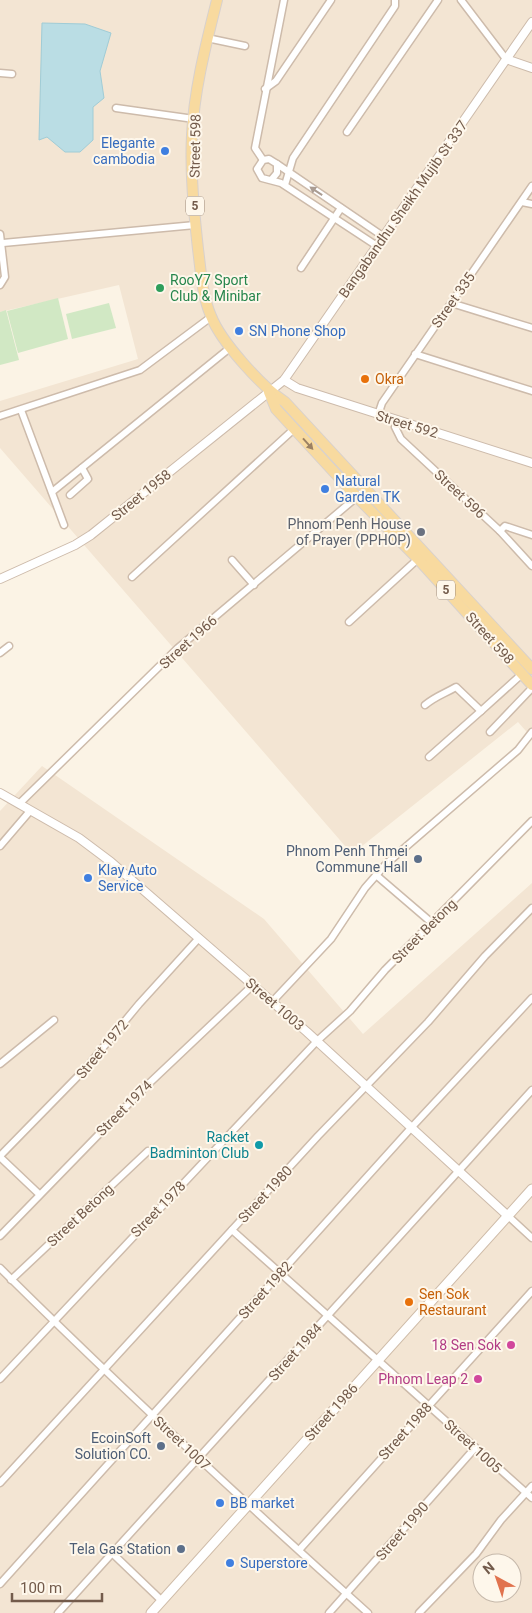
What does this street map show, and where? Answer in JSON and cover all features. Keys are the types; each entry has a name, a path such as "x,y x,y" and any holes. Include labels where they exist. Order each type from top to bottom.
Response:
{"main road":[{"name":"Street 598","path":"216,0 207,38 192,136 195,225 202,282 211,316 231,347 269,392 276,409 294,429 357,497 422,556 532,669"},
{"name":"Street 598","path":"269,392 285,402 366,490 532,686"},
{"name":"Street 1986","path":"151,1613 246,1504 532,1189"}],"street":[{"path":"262,160 255,148 265,89 284,0"},
{"path":"265,89 276,80 331,0"},
{"path":"285,185 293,158 395,6 395,0"},
{"path":"347,132 438,0"},
{"path":"462,0 506,59 532,68"},
{"name":"Bangabandhu Sheikh Mujib St 337","path":"269,392 284,380 532,22"},
{"path":"207,38 245,46"},
{"path":"0,73 12,74"},
{"path":"116,108 194,119"},
{"path":"377,246 285,185 272,179 262,178 258,172 258,165 262,160 269,159 384,237"},
{"path":"272,179 278,172 277,164"},
{"name":"Street 335","path":"378,414 382,403 415,354 532,186"},
{"path":"522,202 532,204"},
{"path":"301,268 341,208"},
{"path":"3,243 195,225"},
{"path":"0,234 3,243 5,277 0,285"},
{"path":"451,303 532,328"},
{"path":"0,416 140,370 211,316"},
{"path":"52,492 231,347"},
{"path":"415,354 532,391"},
{"name":"Street 592","path":"284,380 297,388 532,463"},
{"name":"Street 1958","path":"0,579 52,556 91,535 269,392"},
{"path":"21,410 64,525"},
{"name":"Street 596","path":"398,421 395,427 401,439 500,531 532,566"},
{"path":"132,576 294,429"},
{"path":"70,495 88,479 82,468"},
{"name":"Street 1966","path":"19,804 178,648 366,490"},
{"path":"500,531 506,526 532,535"},
{"path":"349,622 422,556"},
{"path":"232,560 254,584"},
{"path":"0,653 9,646"},
{"path":"429,757 522,674"},
{"path":"490,732 532,686"},
{"path":"425,705 438,695 446,695 456,687 481,711"},
{"path":"272,1002 331,939 376,875 397,853 518,750 532,732"},
{"name":"Street 1003","path":"0,793 78,838 111,862 317,1041 532,1238"},
{"path":"0,846 30,811"},
{"name":"Street Betong","path":"317,1041 350,1011 385,970 532,821"},
{"path":"376,875 432,923"},
{"name":"Street 1980","path":"0,1483 232,1230 532,908"},
{"name":"Street 1972","path":"0,1157 86,1068 139,1004 199,938"},
{"name":"Street 1974","path":"0,1236 140,1092 253,985"},
{"name":"Street 1982","path":"0,1584 532,998"},
{"path":"0,1064 54,1020"},
{"name":"Street 1978","path":"0,1379 53,1320 317,1041"},
{"name":"Street 1984","path":"58,1613 532,1090"},
{"name":"Street Betong","path":"11,1280 148,1151"},
{"path":"0,1157 39,1194"},
{"name":"Street 1005","path":"232,1230 532,1498"},
{"name":"Street 1007","path":"0,1268 152,1416 246,1504 300,1549 368,1613"},
{"name":"Street 1988","path":"300,1549 532,1291"},
{"name":"Street 1990","path":"329,1613 475,1448"},
{"path":"419,1613 476,1554 501,1520 532,1486"},
{"path":"112,1553 162,1601"}],"shaded area":[{"path":"0,0 532,0 532,738 518,722 352,854 0,448 0,401 138,359 119,285 0,312"},
{"path":"42,766 264,919 363,1034 532,883 532,1613 0,1613 0,811"}],"green space":[{"path":"58,298 68,339 18,353 7,311"},
{"path":"109,303 116,328 72,339 66,314"},
{"path":"6,310 19,360 0,365 0,312"}],"water":[{"path":"42,23 85,24 111,33 100,71 104,98 93,107 93,140 80,152 65,152 47,137 39,140"}],"place":[{"name":"Elegante cambodia","path":"165,151"},
{"name":"RooY7 Sport Club & Minibar","path":"160,288"},
{"name":"SN Phone Shop","path":"239,331"},
{"name":"Okra","path":"365,379"},
{"name":"Natural Garden TK","path":"325,489"},
{"name":"Phnom Penh House of Prayer (PPHOP)","path":"421,532"},
{"name":"Phnom Penh Thmei Commune Hall","path":"418,859"},
{"name":"Klay Auto Service","path":"88,878"},
{"name":"Racket Badminton Club","path":"259,1145"},
{"name":"Sen Sok Restaurant","path":"409,1302"},
{"name":"18 Sen Sok","path":"511,1345"},
{"name":"Phnom Leap 2","path":"478,1379"},
{"name":"EcoinSoft Solution CO.","path":"161,1446"},
{"name":"BB market","path":"220,1503"},
{"name":"Tela Gas Station","path":"181,1549"},
{"name":"Superstore","path":"230,1563"}]}
